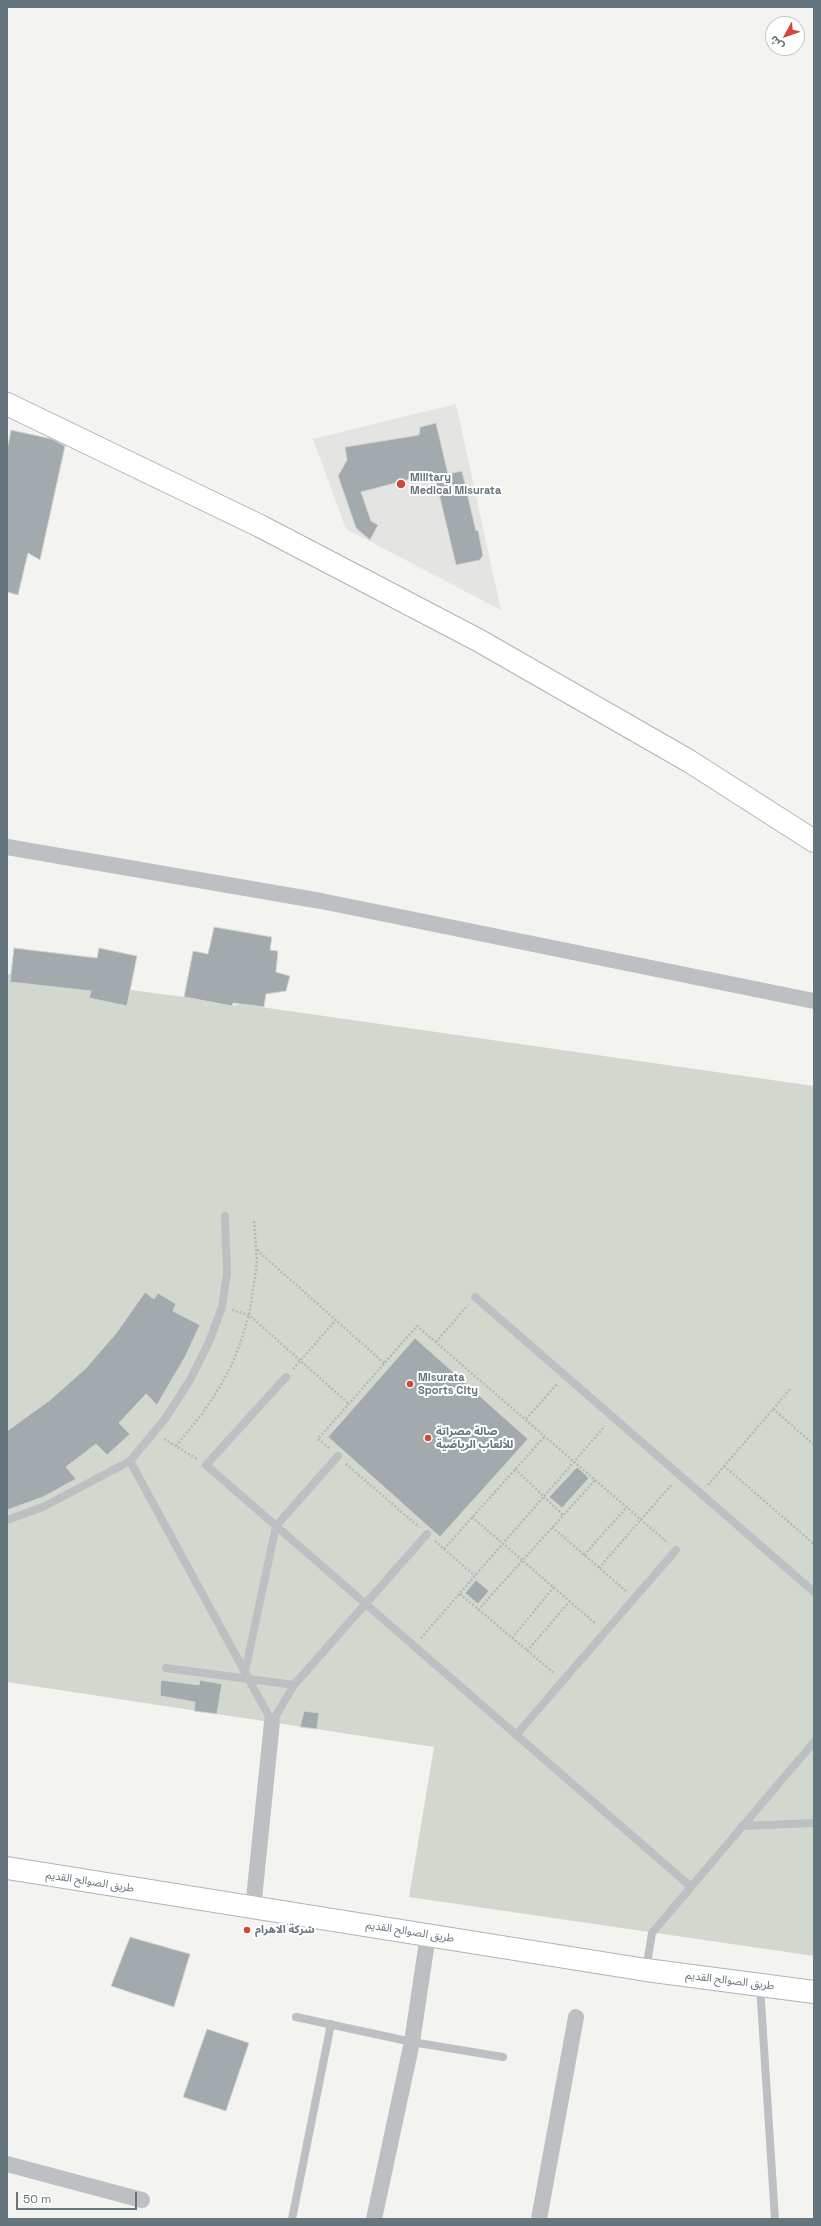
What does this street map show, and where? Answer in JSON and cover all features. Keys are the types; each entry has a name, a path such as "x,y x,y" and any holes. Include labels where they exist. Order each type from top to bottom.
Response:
{"street":[{"path":"7,404 260,526 478,640 690,761 814,841"},
{"path":"7,847 329,902 814,1000"},
{"path":"253,1909 272,1722"},
{"name":"طريق الصوالح القديم","path":"7,1868 253,1909 646,1970 814,1992"},
{"path":"374,2219 412,2042 428,1935"},
{"path":"539,2219 576,2017"},
{"path":"7,2164 142,2200"}],"lane":[{"path":"7,1520 43,1507 130,1461 165,1419 190,1380 209,1342 222,1307 227,1273 225,1216"},
{"path":"475,1297 814,1592"},
{"path":"286,1377 206,1465 690,1886"},
{"path":"246,1675 276,1526 338,1456"},
{"path":"130,1461 272,1722"},
{"path":"272,1722 294,1684 427,1534"},
{"path":"516,1735 676,1550"},
{"path":"166,1668 246,1675 294,1684"},
{"path":"646,1970 652,1932 814,1742"},
{"path":"742,1826 814,1824"},
{"path":"760,1985 775,2219"},
{"path":"296,2016 412,2042 503,2057"},
{"path":"292,2219 331,2024"}],"path":[{"path":"176,1446 202,1414 221,1385 232,1364 249,1315 257,1264 254,1218"},
{"path":"257,1250 384,1363"},
{"path":"436,1342 475,1297"},
{"path":"222,1307 249,1315 348,1404"},
{"path":"286,1377 336,1320"},
{"path":"475,1576 318,1439 417,1326 596,1479 676,1550"},
{"path":"526,1419 565,1375"},
{"path":"701,1493 791,1388"},
{"path":"773,1409 814,1445"},
{"path":"414,1646 613,1417"},
{"path":"153,1433 206,1465"},
{"path":"444,1549 545,1436"},
{"path":"724,1466 814,1544"},
{"path":"515,1470 563,1515"},
{"path":"599,1568 680,1475"},
{"path":"478,1610 596,1479"},
{"path":"584,1556 627,1507"},
{"path":"472,1517 605,1632"},
{"path":"552,1527 634,1598"},
{"path":"512,1638 554,1588"},
{"path":"460,1594 563,1681"},
{"path":"527,1651 570,1601"}],"shaded area":[{"name":"Military Medical Misurata","path":"456,404 501,610 346,529 313,439"},
{"name":"Misurata Sports City","path":"7,974 184,997 232,1006 240,1004 814,1086 814,1956 409,1897 434,1747 7,1682"}],"building":[{"path":"436,423 448,474 462,471 476,531 478,530 483,555 480,560 456,565 434,473 361,492 371,521 378,525 370,540 356,528 338,476 347,460 345,447 419,435 420,427"},
{"path":"11,430 52,439 65,446 40,560 28,553 18,595 7,592 7,450"},
{"path":"214,927 272,937 270,950 278,951 276,972 290,976 286,991 266,994 264,1007 233,1003 232,1006 184,997 193,951 208,954"},
{"path":"14,948 97,958 99,948 137,956 127,1006 89,998 91,991 10,982"},
{"path":"145,1292 154,1299 158,1293 176,1304 173,1311 200,1325 185,1357 157,1405 146,1394 119,1423 130,1434 107,1455 96,1444 66,1467 76,1479 43,1497 7,1510 7,1431 50,1400 86,1368 117,1332"},
{"name":"صالة مصراتة للألعاب الرياضية","path":"415,1338 528,1439 440,1537 328,1437"},
{"path":"577,1467 589,1478 562,1508 549,1497"},
{"path":"476,1580 489,1591 478,1604 465,1593"},
{"path":"161,1680 199,1685 200,1680 222,1684 217,1714 194,1711 195,1702 160,1696"},
{"path":"304,1711 319,1713 317,1729 300,1727"},
{"path":"130,1937 190,1954 174,2007 111,1986"},
{"path":"207,2029 249,2043 226,2111 183,2097"}],"place":[{"name":"Military Medical Misurata","path":"401,484"},
{"name":"Misurata Sports City","path":"410,1384"},
{"name":"صالة مصراتة للألعاب الرياضية","path":"428,1438"},
{"name":"شركة الاهرام","path":"247,1930"}]}
